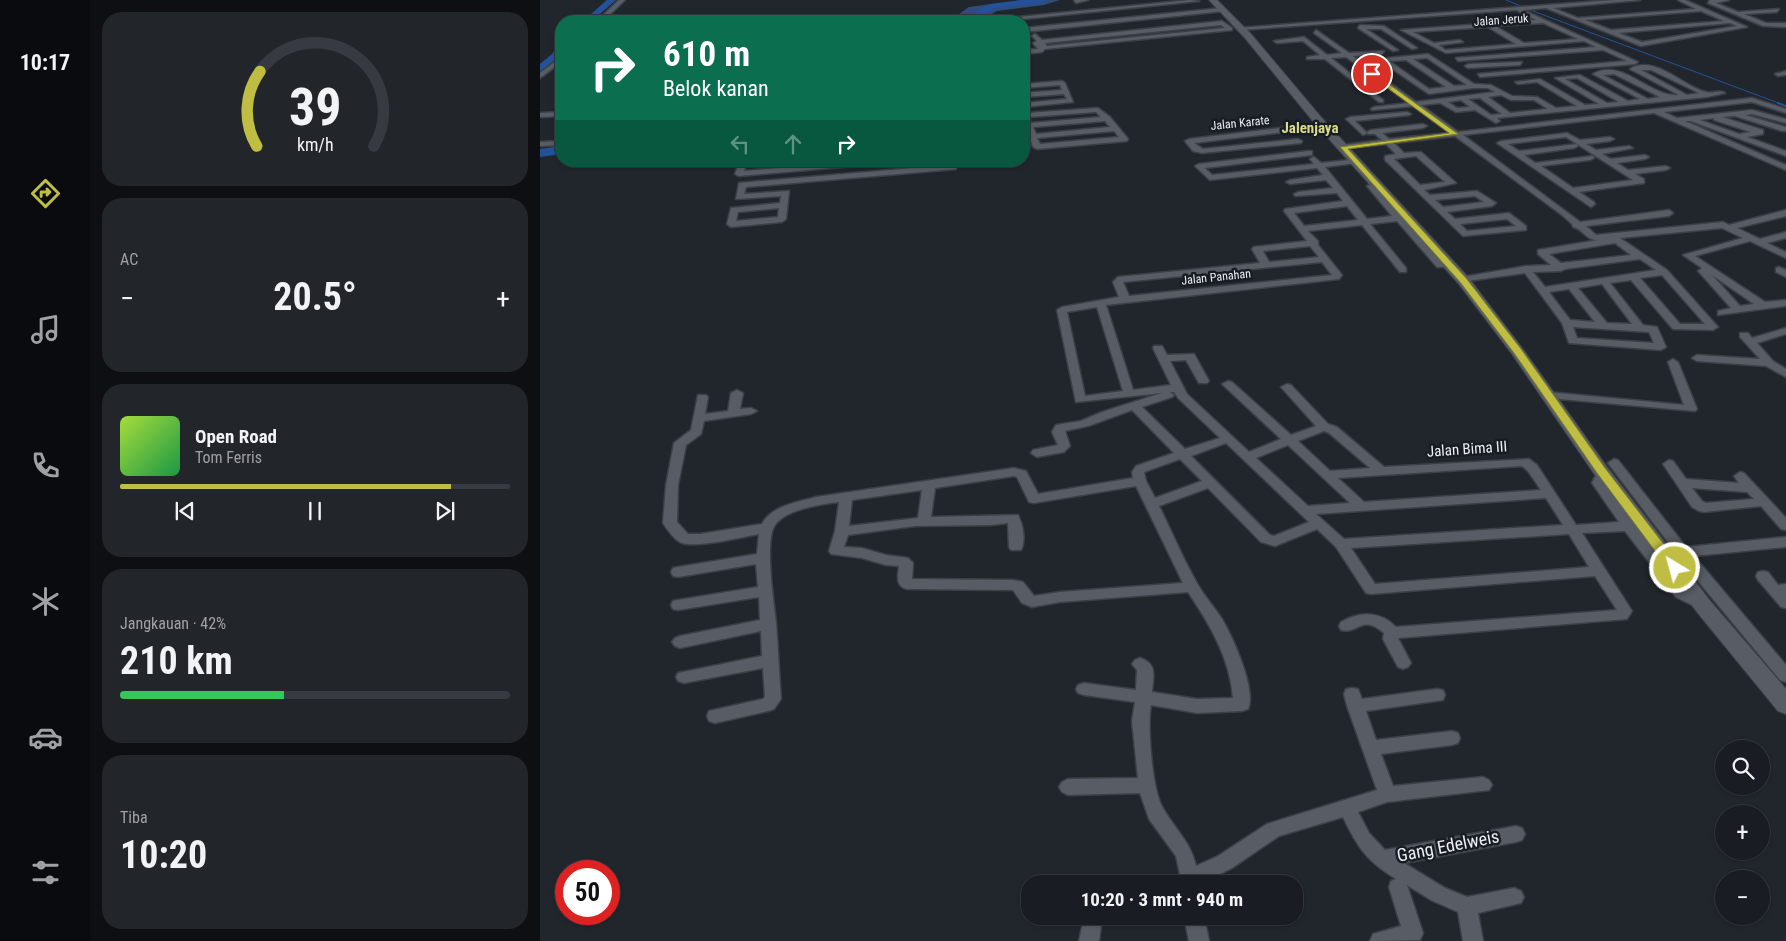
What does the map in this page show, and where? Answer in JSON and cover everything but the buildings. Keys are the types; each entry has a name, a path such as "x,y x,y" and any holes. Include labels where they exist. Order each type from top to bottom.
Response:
{"main road":[{"path":"1216,8 1248,33 1402,217 1463,280 1604,474 1636,526 1665,555 1704,607 1786,705"}],"street":[{"path":"604,15 622,0"},
{"path":"1076,1 1086,0"},
{"path":"1017,12 1146,0"},
{"path":"1030,16 1095,10 1109,12 1120,14 1203,6 1195,0 1109,12 1100,16 1030,22"},
{"path":"1537,0 1530,0 1608,32 1643,44 1744,28 1681,0"},
{"path":"1248,33 1385,19 1637,0"},
{"path":"1726,0 1710,2 1767,26 1786,24"},
{"path":"1099,4 1123,27"},
{"path":"1562,14 1688,4"},
{"path":"1030,29 1216,8"},
{"path":"1520,8 1530,15 1545,21 1573,34 1621,54 1636,62 1483,76 1435,44 1420,40 1403,29 1545,21"},
{"path":"1095,10 1100,16"},
{"path":"1576,19 1703,10"},
{"path":"1737,14 1777,10"},
{"path":"1385,19 1394,24 1530,15"},
{"path":"1592,25 1718,16"},
{"path":"1752,20 1778,18"},
{"path":"1464,19 1475,26"},
{"path":"1608,32 1731,21"},
{"path":"1030,51 1042,50 1035,36 1180,22"},
{"path":"1030,37 1031,37 1038,43 1046,48 1230,29 1222,24 1116,34 1038,43 1030,44"},
{"path":"1489,25 1523,45"},
{"path":"1135,26 1149,38"},
{"path":"1309,58 1347,55 1395,50 1414,48 1382,27 1356,28 1395,50"},
{"name":"Jalan Jeruk","path":"1446,35 1557,27"},
{"path":"1110,28 1123,40"},
{"path":"1437,28 1456,42"},
{"path":"1274,33 1319,31 1412,105 1512,175 1597,239 1648,239 1719,224 1731,227 1786,255"},
{"path":"1493,40 1573,34"},
{"path":"1277,41 1304,39 1333,62 1342,74"},
{"path":"1446,51 1586,39"},
{"path":"1435,44 1465,42"},
{"path":"1458,59 1606,48"},
{"path":"1535,53 1561,68"},
{"path":"1603,56 1621,54"},
{"path":"1371,61 1429,57 1474,86"},
{"path":"1407,58 1452,88"},
{"path":"1383,60 1430,92 1452,88 1489,86 1533,112"},
{"path":"1317,64 1333,62"},
{"path":"1468,66 1531,62"},
{"path":"540,76 553,66"},
{"path":"1687,97 1633,69 1652,68 1708,95"},
{"path":"1334,70 1351,76 1381,101"},
{"path":"1648,101 1596,74 1615,72 1668,99"},
{"path":"1606,105 1558,78 1578,76 1627,103"},
{"path":"1565,110 1518,82 1538,80 1585,108"},
{"path":"1030,86 1062,83 1071,101 1030,104"},
{"path":"1641,85 1660,83"},
{"path":"1354,93 1418,84"},
{"path":"1601,89 1621,87"},
{"path":"1518,90 1557,111"},
{"path":"1561,93 1581,91"},
{"path":"1030,95 1066,92"},
{"path":"1374,109 1501,93"},
{"path":"1490,117 1722,93"},
{"path":"1481,95 1509,114"},
{"path":"1513,99 1531,97"},
{"path":"1462,98 1506,128"},
{"path":"1440,100 1456,110 1477,108"},
{"path":"1309,153 1199,166 1210,178 1318,164 1388,143 1752,100 1786,111"},
{"path":"1638,102 1786,168"},
{"path":"1030,115 1098,110 1124,139 1037,147 1030,132"},
{"path":"1676,120 1756,112 1786,121"},
{"path":"540,115 555,114"},
{"path":"1733,114 1782,130 1786,129"},
{"path":"1355,134 1370,132 1419,127 1403,115 1356,119 1370,132 1388,143 1402,155"},
{"path":"1711,116 1760,132 1741,136"},
{"path":"1376,117 1394,130"},
{"path":"1030,126 1107,119"},
{"path":"1690,119 1786,154"},
{"path":"1313,120 1349,156"},
{"name":"Jalan Karate","path":"1264,144 1199,150 1190,142 1194,139 1252,133 1287,125 1298,141"},
{"path":"1030,137 1116,129"},
{"path":"1591,204 1542,172 1502,142 1594,132"},
{"path":"1252,133 1264,144 1298,141 1403,270"},
{"path":"1567,135 1577,144 1612,161 1640,182 1571,191"},
{"path":"1517,154 1610,139"},
{"path":"540,144 555,143"},
{"path":"1596,152 1629,148"},
{"path":"1422,187 1452,183 1418,154 1392,156 1388,159 1422,187 1429,198 1453,222 1469,234 1523,228 1508,216 1453,222"},
{"path":"1612,161 1645,157"},
{"path":"1534,166 1590,158"},
{"path":"742,167 740,174 786,167"},
{"path":"796,180 799,167"},
{"path":"784,205 734,210 731,224 782,219 786,193 739,197 742,185 953,167"},
{"path":"1629,172 1666,168"},
{"path":"1650,170 1666,178"},
{"path":"1512,175 1542,172"},
{"path":"1290,182 1329,178"},
{"path":"1298,194 1338,190"},
{"path":"1429,198 1477,193 1492,203 1441,210"},
{"path":"1326,259 1288,211 1348,203"},
{"path":"1576,224 1669,213"},
{"path":"1731,227 1786,213"},
{"path":"1302,229 1402,217 1440,265"},
{"path":"1618,219 1648,239"},
{"path":"1738,310 1688,254 1786,235"},
{"path":"1561,268 1541,252 1617,240 1638,256"},
{"path":"1266,265 1258,249 1315,244"},
{"path":"1463,280 1526,269 1561,268 1642,256 1653,262 1664,272 1713,327 1677,327 1634,277"},
{"path":"1125,299 1118,282 1121,279 1326,259"},
{"name":"Jalan Panahan","path":"1131,400 1080,400 1062,311 1125,299 1334,277 1337,275 1326,259"},
{"path":"1697,263 1763,305"},
{"path":"1526,269 1544,290 1567,323 1573,341 1661,347 1653,330 1567,323"},
{"path":"1544,290 1664,272"},
{"path":"1604,282 1641,329"},
{"path":"1572,286 1604,326"},
{"path":"1722,313 1763,305 1786,303"},
{"path":"1101,305 1131,400 1183,454 1270,540 1275,540 1318,523"},
{"path":"1786,331 1747,339 1771,365 1786,374"},
{"path":"1203,381 1190,356 1160,354 1177,390 1246,457 1341,544 1370,588 1376,590 1598,571"},
{"path":"1697,358 1771,365 1786,363"},
{"path":"1548,396 1691,409 1673,362"},
{"path":"1228,384 1361,506"},
{"path":"1287,387 1324,427 1333,430 1381,471"},
{"path":"1037,453 1060,449 1064,446 1058,432 1060,428 1084,424 1131,400 1177,390"},
{"path":"733,413 737,393"},
{"path":"702,397 696,434 680,442 672,485 670,523 684,539 700,539 767,528"},
{"path":"699,418 752,411"},
{"path":"1246,457 1324,427"},
{"path":"1084,689 1197,706 1242,704 1240,684 1234,662 1217,624 1192,587 1140,481 1138,472 1140,469 1227,439"},
{"name":"Jalan Bima III","path":"1327,475 1520,462 1533,468 1598,571 1626,611 1625,614 1392,633"},
{"path":"1669,464 1697,504 1704,508 1763,502"},
{"path":"1604,474 1618,468 1684,553 1786,676"},
{"path":"715,716 772,702 769,624 763,558 767,528 771,520 798,506 846,497 1017,472 1022,474 1033,498 1037,499 1140,481"},
{"path":"1740,476 1786,526"},
{"path":"1151,504 1212,482"},
{"path":"1682,483 1751,488"},
{"path":"924,522 929,485"},
{"path":"1304,510 1548,494"},
{"path":"846,497 837,553 862,553 886,560 904,561 906,562 905,582 907,584 1013,584 1018,586 1027,599 1032,602 1060,597 1192,587"},
{"path":"842,531 924,522 991,522 1013,518 1016,528 1016,547"},
{"path":"1341,544 1636,526 1681,593 1704,607"},
{"path":"1665,555 1786,542"},
{"path":"678,572 763,558"},
{"path":"1763,576 1780,589 1786,603"},
{"path":"678,605 766,591"},
{"path":"1346,626 1363,619 1376,619 1384,623 1392,633 1391,639 1403,663"},
{"path":"680,642 769,624"},
{"path":"684,677 770,661"},
{"path":"1140,664 1145,667 1144,698 1140,721 1147,785 1155,813 1184,853 1190,875"},
{"path":"1387,794 1353,700 1437,695"},
{"path":"1369,748 1452,738"},
{"path":"1068,787 1147,785"},
{"path":"1202,875 1273,830 1387,794 1483,785"},
{"path":"1347,808 1363,839 1381,859 1438,894 1467,906 1514,898"},
{"name":"Gang Edelweis","path":"1381,859 1516,834"},
{"path":"1391,940 1413,933 1398,888"},
{"path":"1467,906 1474,941"},
{"path":"1196,925 1199,941"}],"shaded area":[{"path":"1021,0 1060,0 1044,5 997,11 990,15 958,15 969,7"}],"waterway":[{"path":"594,15 612,0"},
{"path":"976,15 993,6 1042,0"},
{"path":"1506,0 1523,7"},
{"path":"1533,11 1781,104"},
{"path":"540,69 555,57"},
{"path":"1778,103 1786,106"},
{"path":"540,153 555,151"}],"district":[{"name":"Jalenjaya","path":"1310,128"}],"route":[{"path":"1372,74 1412,105 1455,134 1410,141 1343,147 1463,280 1517,351 1601,471 1675,568"}]}
